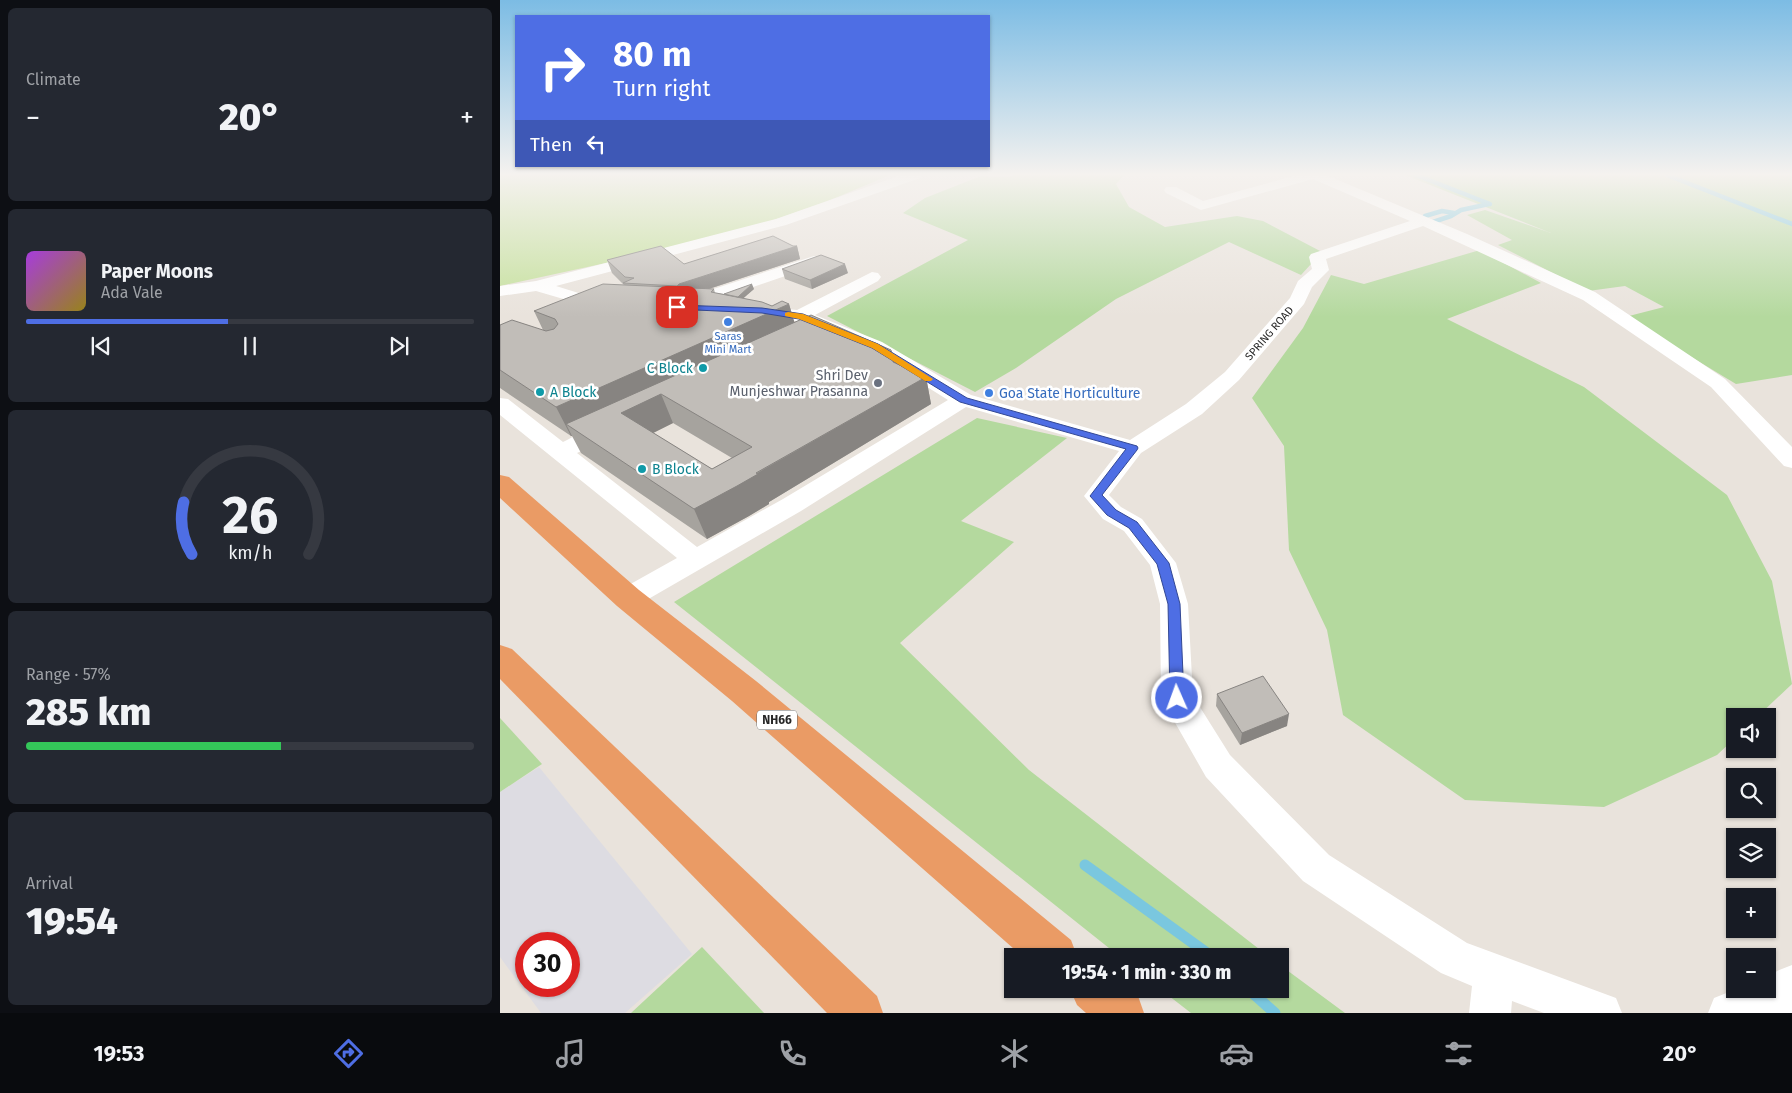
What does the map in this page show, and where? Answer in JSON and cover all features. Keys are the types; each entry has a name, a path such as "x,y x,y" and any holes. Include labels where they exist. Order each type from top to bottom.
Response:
{"highway":[{"name":"NH66","path":"500,483 628,598 752,698 1046,948"},
{"path":"500,658 860,1013"},
{"path":"1104,998 1121,1013"}],"street":[{"path":"500,291 537,286 775,222"},
{"name":"SPRING ROAD","path":"1133,448 1194,409 1232,376 1298,300 1304,285 1321,270 1317,257 1416,222"},
{"path":"1427,222 1589,296 1718,382 1791,458"},
{"path":"755,229 771,238"},
{"path":"804,255 667,307 762,311 800,328 827,327 875,346 964,400 1133,448 1096,496 1112,513 1133,525 1162,563 1174,604 1177,698 1218,766 1316,868 1454,959 1600,1013"},
{"path":"800,328 872,277"},
{"path":"537,286 584,300 620,303 577,317"},
{"path":"628,598 792,505 964,400"},
{"path":"500,404 559,453 696,560"},
{"path":"559,453 622,423"},
{"path":"1490,1013 1494,974"},
{"path":"1729,1013 1758,1013 1792,986"}],"shaded area":[{"path":"539,767 692,954 625,1013 541,1013 529,997 580,997 580,932 515,932 515,977 500,957 500,792"}],"green space":[{"path":"500,222 767,222 615,261 500,286"},
{"path":"925,222 1156,222 1165,227 1196,222 1265,222 1322,252 1301,275 1229,242 1116,299 1016,368 975,392 827,316 968,240"},
{"path":"1480,222 1520,222 1551,233 1524,222 1792,222 1792,375 1736,384 1625,317 1664,307 1625,286 1588,291 1498,245 1512,240"},
{"path":"1480,250 1541,283 1447,319 1584,387 1727,495 1772,581 1792,684 1766,708 1726,708 1726,746 1717,755 1604,807 1465,800 1343,715 1327,630 1289,550 1284,446 1252,398 1303,328 1331,275 1364,284"},
{"path":"977,418 1067,438 961,521 1014,542 900,643 1029,770 1258,948 1109,948 674,602"},
{"path":"500,718 542,764 500,792"},
{"path":"702,947 764,1013 631,1013"},
{"path":"1289,972 1345,1013 1191,1013 1172,998 1289,998"}],"building":[{"path":"773,236 793,246 797,246 677,286 623,283 634,278 625,277 607,260 661,246 684,264"},
{"path":"821,255 845,264 810,280 782,269"},
{"path":"603,284 714,289 711,292 762,302 772,306 782,301 789,304 556,407 500,370 500,325 512,320 546,331 554,329 558,324 555,319 534,311"},
{"path":"752,284 738,297 724,294"},
{"path":"811,315 891,350 893,362 926,377 694,509 566,424","holes":["661,394 752,447 712,469 621,413"]},
{"path":"1263,676 1289,714 1242,733 1217,694"}],"waterway":[{"path":"1427,224 1432,222"},
{"path":"1788,222 1792,224"},
{"path":"1085,865 1200,948"},
{"path":"1258,998 1275,1013"}],"slow traffic":[{"path":"788,314 800,316 875,346 928,379"}],"place":[{"name":"Saras Mini Mart","path":"728,322"},
{"name":"C Block","path":"703,368"},
{"name":"Shri Dev Munjeshwar Prasanna","path":"878,383"},
{"name":"A Block","path":"540,392"},
{"name":"Goa State Horticulture","path":"989,393"},
{"name":"B Block","path":"642,469"}],"route":[{"path":"677,307 762,311 800,316 875,346 964,400 1133,448 1096,496 1112,513 1133,525 1162,563 1174,604 1177,698"}]}
